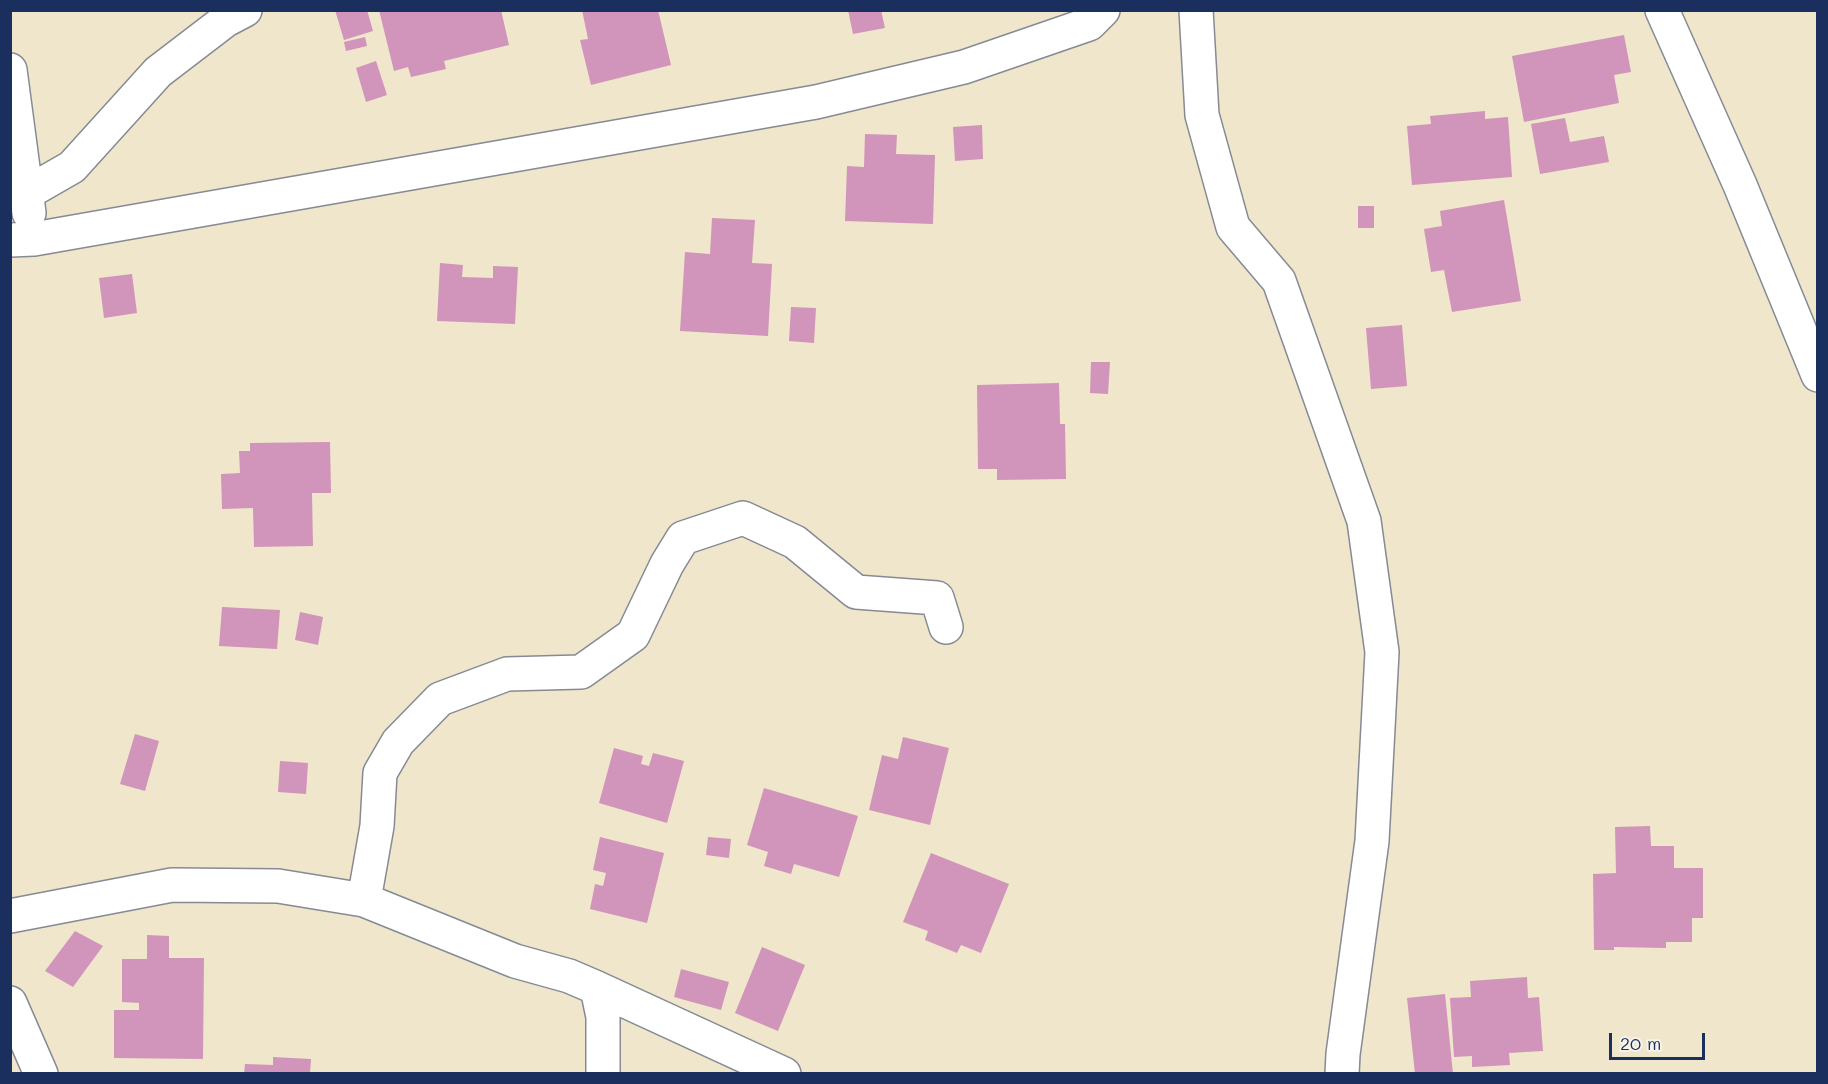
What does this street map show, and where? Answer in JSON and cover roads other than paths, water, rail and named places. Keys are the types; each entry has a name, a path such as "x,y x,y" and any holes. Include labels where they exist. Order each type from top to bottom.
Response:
{"street":[{"path":"25,194 72,167 159,72 226,20 245,10"},
{"path":"10,70 25,194 22,240 816,102 964,67 1089,24 1103,10"},
{"path":"1196,10 1203,115 1233,227 1279,281 1364,521 1382,652 1372,841 1342,1074"},
{"path":"1662,10 1740,185 1818,375"},
{"path":"363,900 377,826 380,773 398,742 440,699 507,674 581,672 590,666 633,635 667,564 683,538 743,518 795,542 856,592 937,598 946,627"},
{"path":"10,916 172,885 278,886 363,900 515,961 569,976 784,1074"},
{"path":"597,988 603,1017 603,1074"},
{"path":"10,1003 41,1074"}]}
